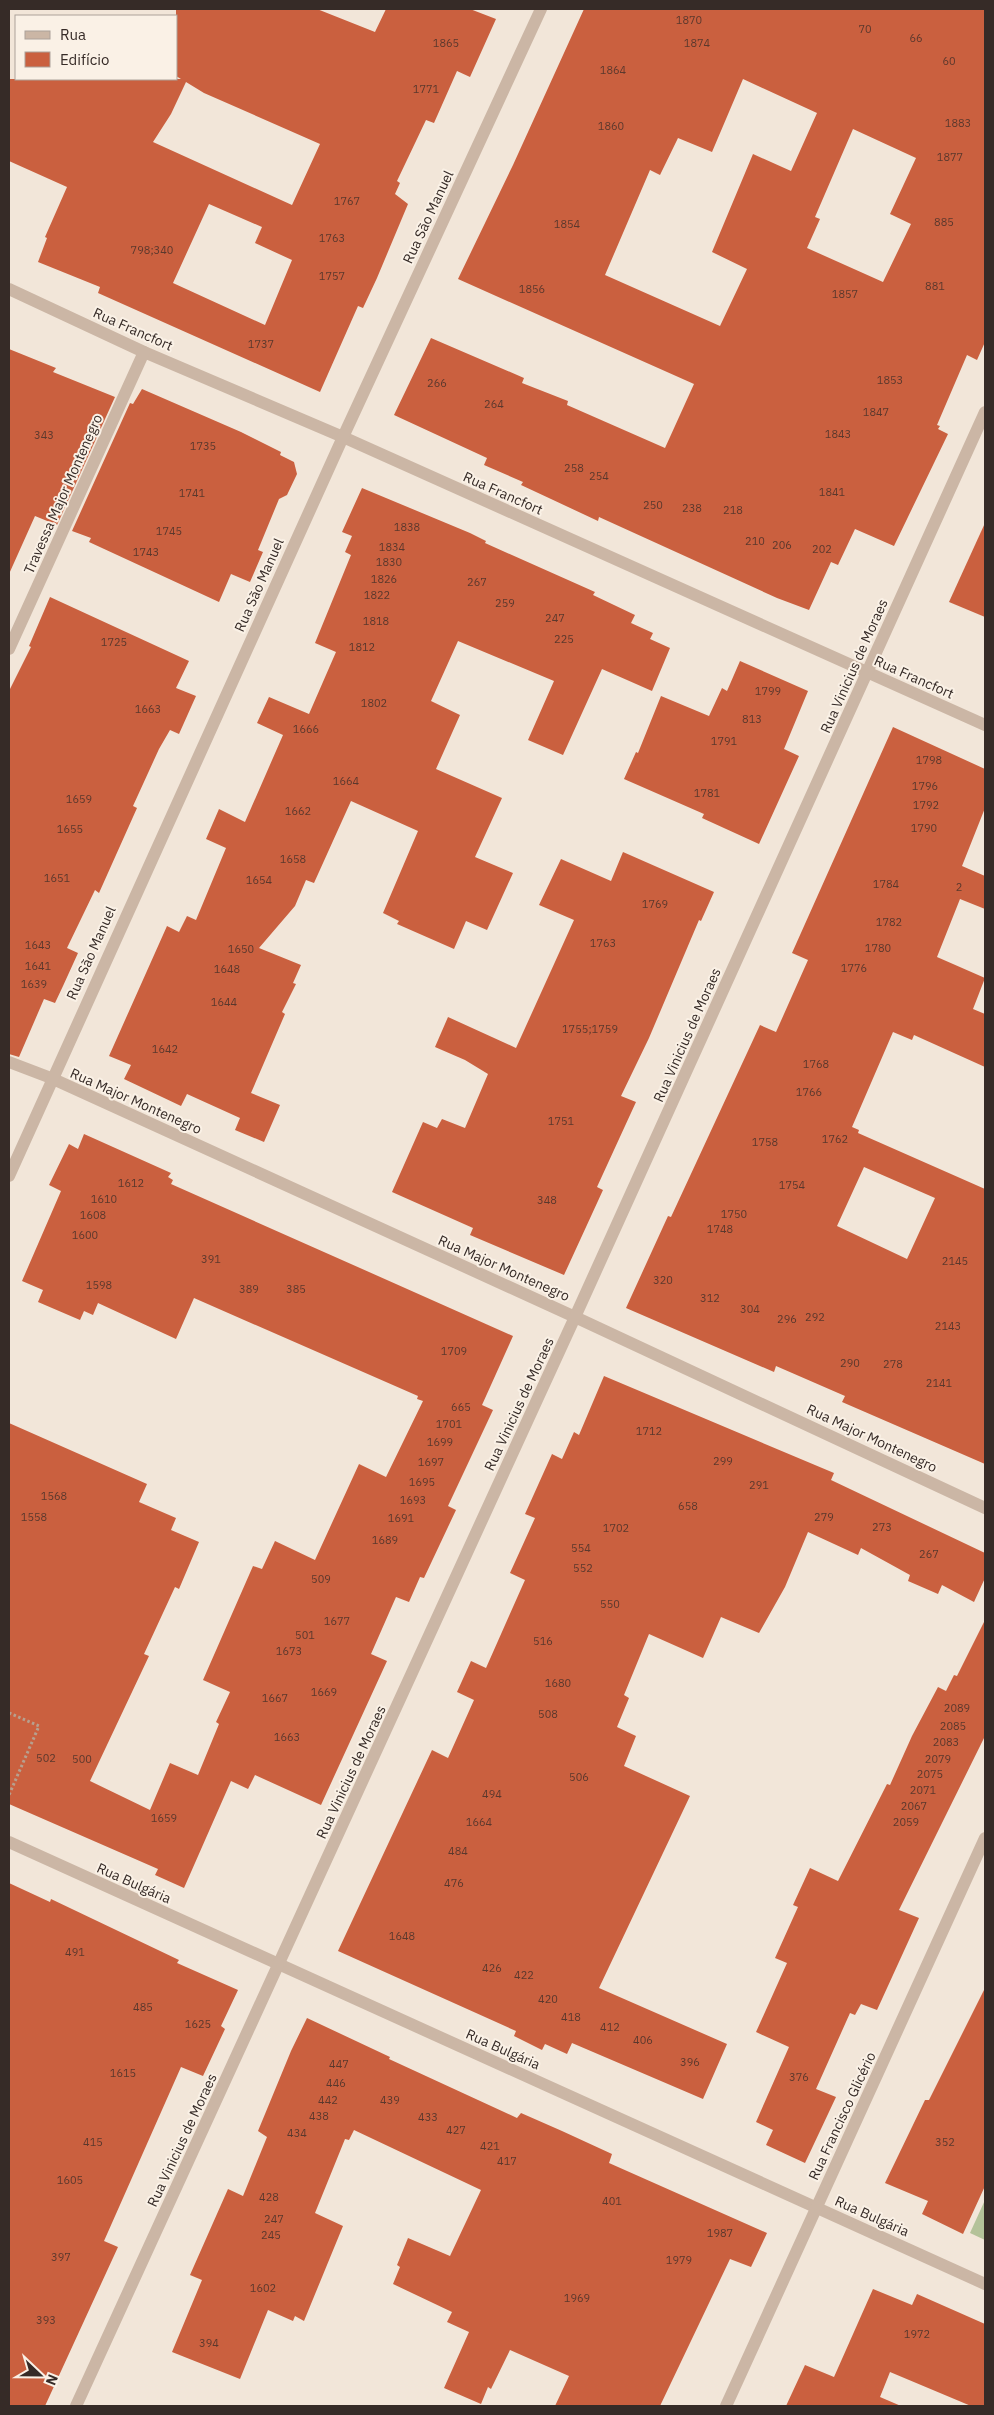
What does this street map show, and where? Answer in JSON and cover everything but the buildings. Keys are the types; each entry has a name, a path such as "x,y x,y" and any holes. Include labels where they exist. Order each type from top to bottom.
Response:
{"street":[{"name":"Rua São Manuel","path":"9,1176 51,1078 342,436 541,9"},
{"name":"Rua Francfort","path":"9,289 144,352 342,436 985,725"},
{"name":"Travessa Major Montenegro","path":"9,649 144,352"},
{"name":"Rua Vinicius de Moraes","path":"76,2406 575,1317 985,412"},
{"name":"Rua Major Montenegro","path":"9,1062 51,1078 575,1317 985,1508"},
{"name":"Rua Francisco Glicério","path":"726,2406 985,1838"},
{"name":"Rua Bulgária","path":"9,1842 985,2284"}],"path":[{"path":"9,1712 39,1726 9,1795"}],"green space":[{"path":"985,2200 985,2240 970,2233"}]}
